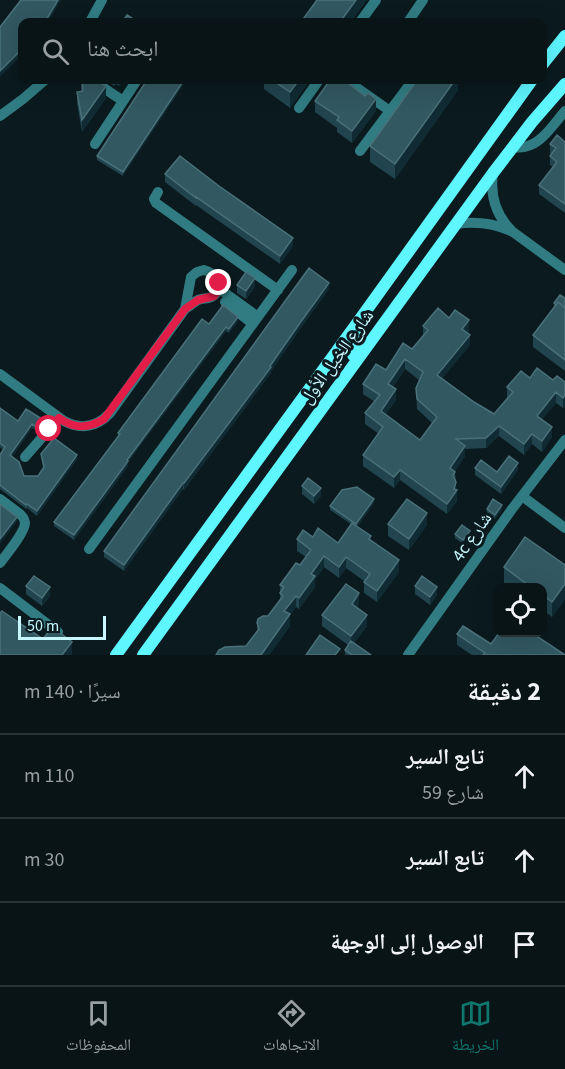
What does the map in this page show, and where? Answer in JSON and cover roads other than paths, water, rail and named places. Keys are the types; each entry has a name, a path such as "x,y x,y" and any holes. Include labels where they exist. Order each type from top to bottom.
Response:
{"main road":[{"path":"547,60 565,36"},
{"name":"شارع الخيل الأول","path":"116,655 529,84"},
{"name":"شارع الخيل الأول","path":"143,655 456,224 565,84"},
{"path":"318,415 323,398 361,343 361,336 352,331"}],"street":[{"path":"92,18 102,0"},
{"path":"363,18 376,0"},
{"path":"411,18 423,0"},
{"path":"0,116 40,84"},
{"path":"99,84 123,101"},
{"path":"95,144 134,84"},
{"path":"298,108 316,84"},
{"path":"352,84 390,111"},
{"path":"360,151 390,111 406,84"},
{"path":"514,147 526,147 538,142 565,111"},
{"path":"494,173 492,182 494,201 501,218 513,232"},
{"path":"158,192 154,199 155,202 278,290"},
{"path":"456,224 485,223 504,228 564,267"},
{"path":"89,549 292,270"},
{"path":"185,309 190,280 194,274 207,271 214,274 226,294 256,320"},
{"path":"0,374 59,418 72,425 89,427 104,419 185,309 198,300 214,296 219,283"},
{"path":"214,296 256,320"},
{"path":"25,457 59,418"},
{"name":"4c شارع","path":"408,655 565,440"},
{"path":"522,496 565,528"},
{"path":"0,499 23,517 25,524 0,563"},
{"path":"1,585 58,632"}]}
